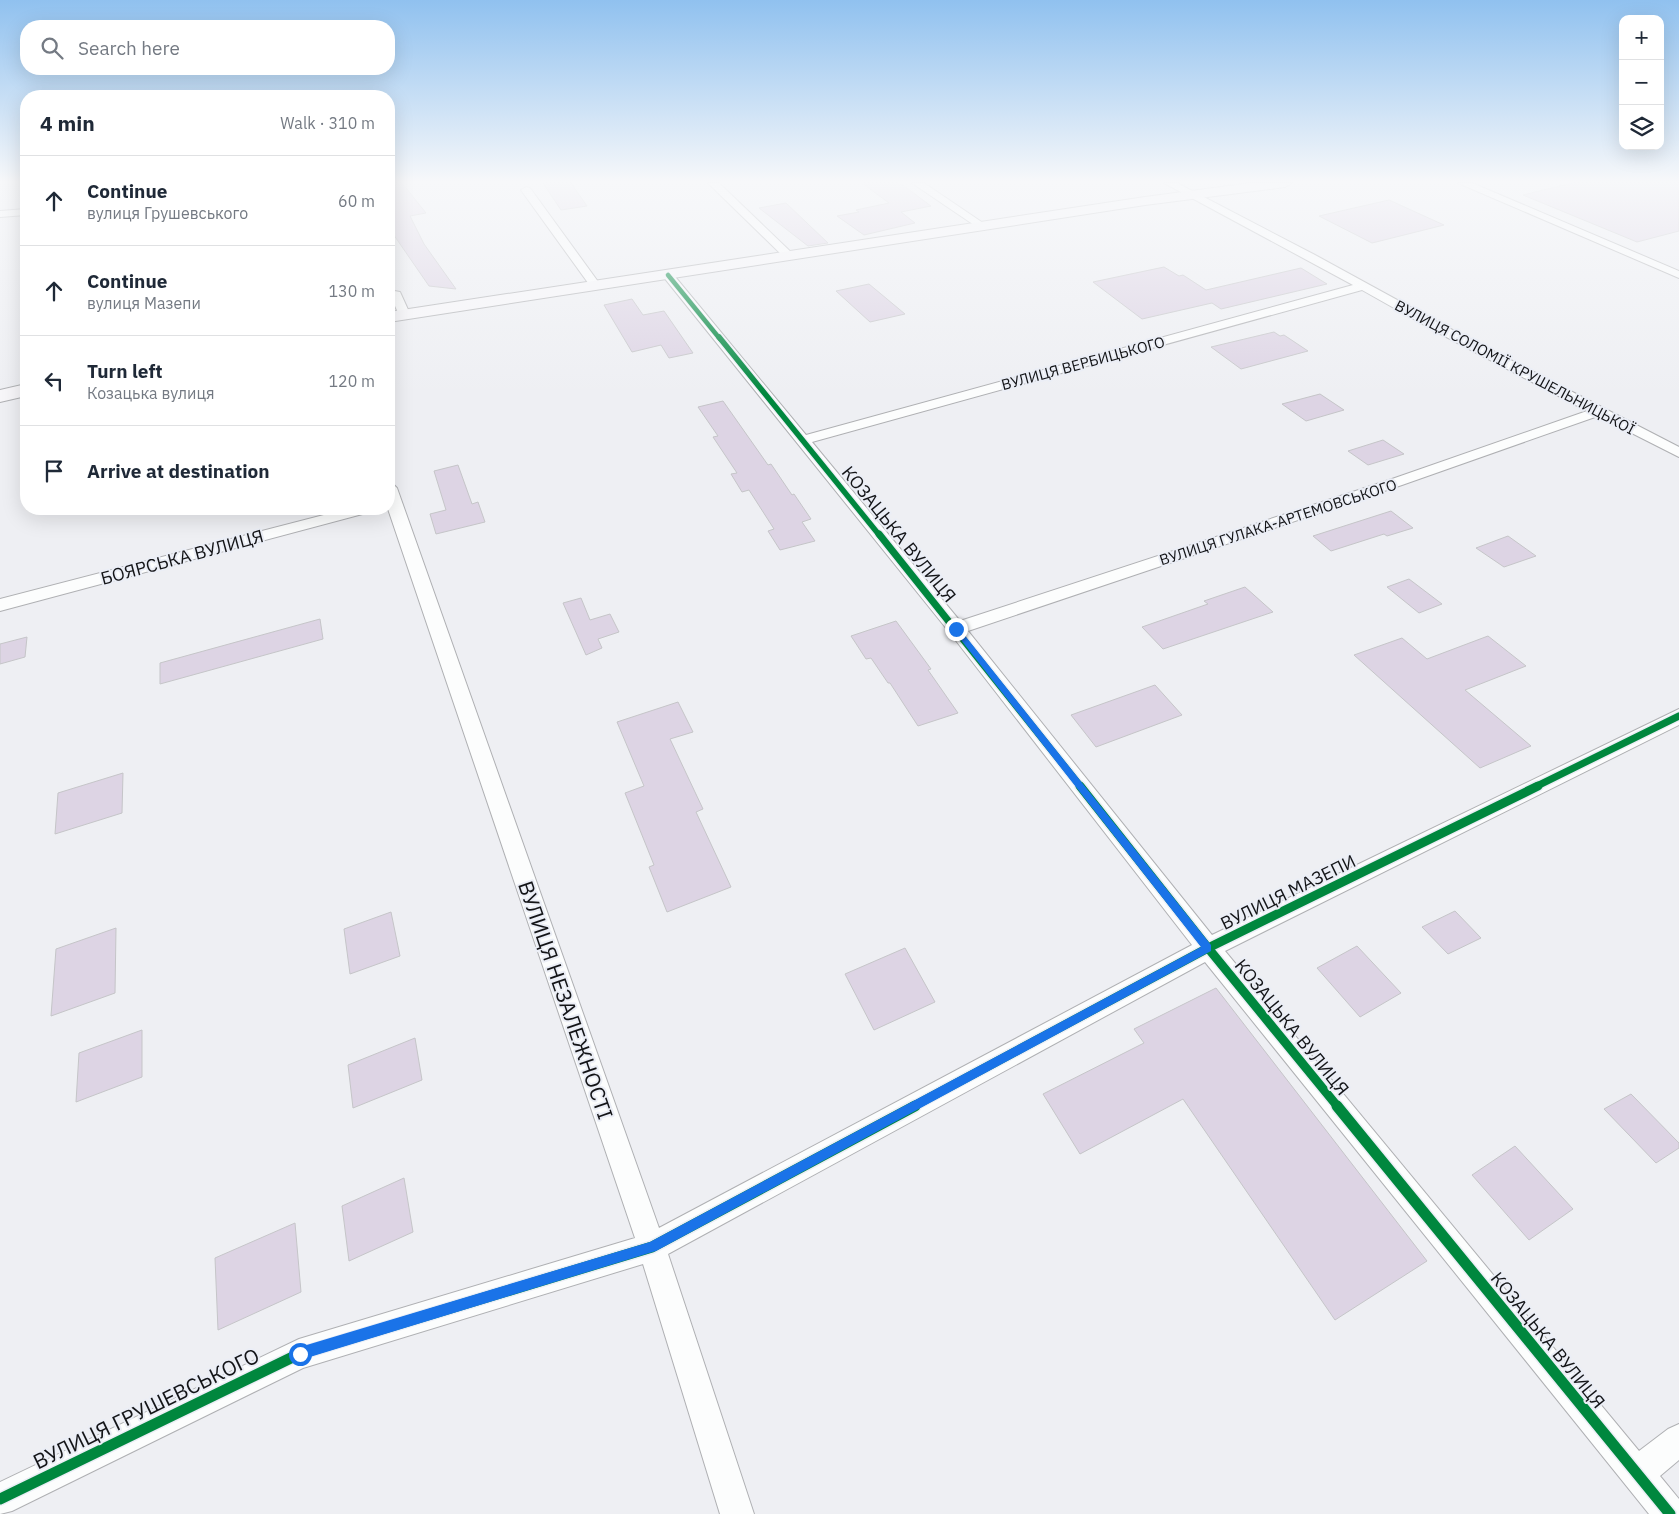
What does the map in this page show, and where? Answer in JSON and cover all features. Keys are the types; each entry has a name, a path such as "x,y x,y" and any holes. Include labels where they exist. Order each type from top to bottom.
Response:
{"street":[{"path":"572,254 595,285"},
{"path":"787,254 790,257"},
{"path":"395,295 396,316 812,254"},
{"name":"ВУЛИЦЯ СОЛОМІЇ КРУШЕЛЬНИЦЬКОЇ","path":"1302,254 1679,453"},
{"path":"1629,254 1679,275"},
{"name":"КОЗАЦЬКА ВУЛИЦЯ","path":"668,275 956,629 1208,948 1670,1514"},
{"name":"ВУЛИЦЯ ВЕРБИЦЬКОГО","path":"802,440 1363,286"},
{"path":"0,396 20,391"},
{"name":"ВУЛИЦЯ ГУЛАКА-АРТЕМОВСЬКОГО","path":"956,629 1398,482 1599,411"},
{"name":"ВУЛИЦЯ НЕЗАЛЕЖНОСТІ","path":"395,511 652,1247 737,1514"},
{"name":"БОЯРСЬКА ВУЛИЦЯ","path":"0,605 341,515"},
{"name":"ВУЛИЦЯ МАЗЕПИ","path":"652,1247 1208,948 1679,716"},
{"name":"ВУЛИЦЯ ГРУШЕВСЬКОГО","path":"0,1498 300,1354 652,1247"},
{"path":"1637,1473 1679,1440"}],"building":[{"path":"407,254 431,254 456,289 429,286"},
{"path":"1164,267 1179,276 1183,275 1206,290 1301,268 1327,284 1221,309 1212,303 1142,319 1093,282"},
{"path":"869,284 905,314 870,322 836,291"},
{"path":"632,299 643,315 664,311 693,353 669,358 661,345 632,352 604,305"},
{"path":"1274,332 1280,336 1284,335 1308,351 1241,369 1211,347"},
{"path":"1320,394 1344,410 1306,421 1282,404"},
{"path":"723,401 768,465 771,464 811,519 802,522 815,541 780,550 768,531 774,529 749,490 742,492 731,474 737,473 713,437 718,436 698,407"},
{"path":"1383,440 1404,454 1368,465 1348,451"},
{"path":"458,465 472,504 478,502 485,522 436,534 430,514 446,510 434,471"},
{"path":"1391,511 1413,528 1387,536 1384,534 1331,551 1313,536"},
{"path":"1508,536 1536,556 1504,567 1476,548"},
{"path":"1409,579 1442,604 1419,613 1387,587"},
{"path":"1245,587 1273,612 1163,649 1142,627 1208,604 1204,601"},
{"path":"581,598 590,620 610,614 619,632 598,639 602,648 586,655 563,603"},
{"path":"320,619 323,639 160,684 160,663"},
{"path":"896,621 931,669 928,670 958,713 918,726 890,683 888,683 871,658 866,659 851,636"},
{"path":"1488,636 1526,666 1465,690 1531,746 1480,768 1354,655 1402,638 1427,659"},
{"path":"27,637 25,657 0,664 0,644"},
{"path":"1155,685 1182,715 1096,747 1071,715"},
{"path":"678,702 693,732 670,739 703,809 696,812 731,887 667,912 649,867 654,865 625,793 644,786 617,722"},
{"path":"123,773 122,813 55,834 58,793"},
{"path":"1455,911 1481,938 1448,954 1422,927"},
{"path":"391,912 400,956 350,974 344,929"},
{"path":"116,928 115,993 51,1016 56,949"},
{"path":"1357,946 1401,993 1360,1017 1317,968"},
{"path":"905,948 935,1002 874,1030 845,974"},
{"path":"1216,988 1427,1261 1335,1320 1183,1099 1080,1154 1043,1094 1144,1043 1134,1029"},
{"path":"142,1030 142,1077 76,1102 79,1053"},
{"path":"415,1038 422,1080 353,1108 348,1065"},
{"path":"1631,1094 1679,1143 1679,1148 1656,1163 1604,1109"},
{"path":"1515,1146 1573,1209 1529,1240 1472,1175"},
{"path":"404,1178 413,1232 349,1261 342,1206"},
{"path":"295,1223 301,1292 218,1330 215,1258"}],"cycle path":[{"path":"668,275 956,629 1208,948 1670,1514"},
{"path":"0,1499 299,1354 652,1247 1208,948 1679,716"}],"route":[{"path":"300,1354 652,1247 1208,948 956,629"}]}
